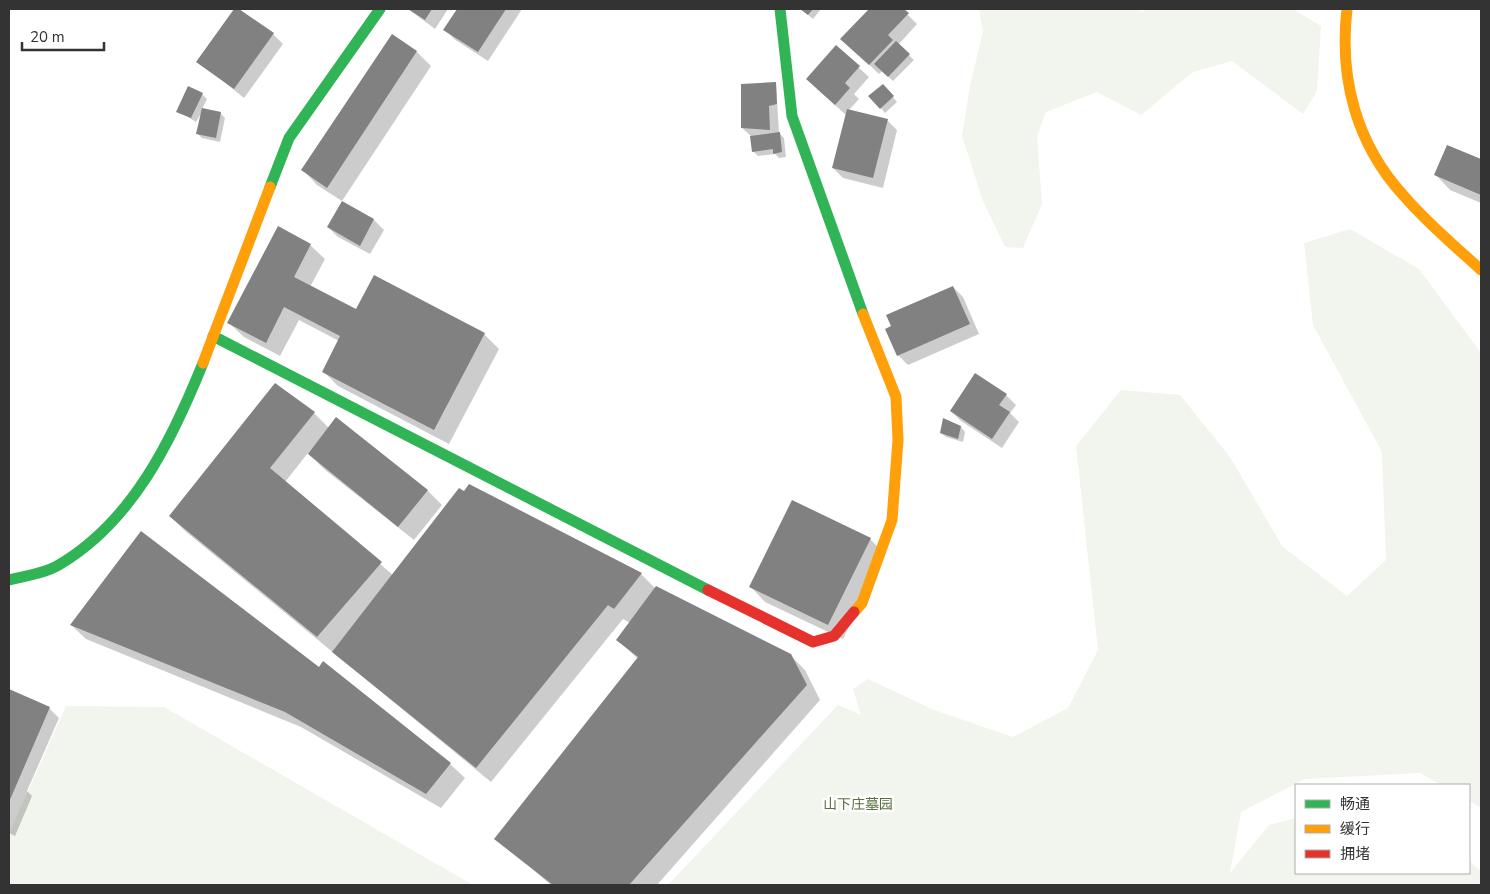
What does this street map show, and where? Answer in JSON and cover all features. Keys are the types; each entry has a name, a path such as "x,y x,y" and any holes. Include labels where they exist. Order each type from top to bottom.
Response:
{"street":[{"path":"9,580 55,566 93,541 137,494 171,435 213,336 289,138 380,9"},
{"path":"213,336 786,630 813,642 834,636 862,603 892,520 898,440 896,397 866,322 792,116 780,9"},
{"path":"1347,9 1344,28 1344,70 1352,109 1369,145 1404,198 1481,270"}],"green space":[{"path":"979,9 1137,9 1143,12 1147,9 1293,9 1321,26 1317,91 1303,114 1232,61 1193,72 1141,115 1097,92 1046,112 1037,136 1042,204 1023,248 1005,247 983,201 962,136 970,86 983,31"},
{"name":"山下庄墓园","path":"1350,229 1419,269 1481,353 1481,808 1470,802 1470,784 1439,784 1420,773 1305,779 1241,812 1230,873 1269,825 1295,818 1295,874 1470,874 1470,862 1481,871 1481,885 668,885 838,705 861,715 853,689 868,679 934,710 1013,737 1068,708 1098,650 1076,446 1121,390 1180,395 1230,457 1282,546 1347,596 1386,560 1382,452 1313,325 1304,243"},
{"path":"66,706 164,707 473,885 9,885 9,834"}],"building":[{"path":"234,9 239,9 274,33 234,89 196,62"},
{"path":"408,9 432,9 425,20"},
{"path":"457,9 506,9 478,52 443,30"},
{"path":"800,9 813,9 808,15"},
{"path":"869,9 904,9 909,13 888,35 893,40 869,65 840,39"},
{"path":"392,34 417,51 327,188 301,170"},
{"path":"896,41 910,54 888,77 874,64"},
{"path":"836,45 860,66 845,83 850,88 835,105 806,79"},
{"path":"776,82 777,104 769,106 770,130 741,128 741,84"},
{"path":"883,84 894,96 880,109 868,96"},
{"path":"188,86 203,93 191,118 176,112"},
{"path":"202,108 221,112 216,138 196,134"},
{"path":"847,109 888,119 873,178 832,168"},
{"path":"780,132 782,152 773,154 773,149 752,152 750,136"},
{"path":"1447,145 1481,159 1481,195 1434,175"},
{"path":"342,201 374,219 360,246 327,227"},
{"path":"278,226 311,244 294,277 356,309 374,275 485,333 434,430 322,372 340,336 284,307 266,343 227,323"},
{"path":"953,286 970,324 897,356 885,329 891,326 886,315"},
{"path":"975,373 1007,394 999,405 1010,412 992,439 950,411"},
{"path":"275,383 315,412 270,468 382,562 317,637 169,516"},
{"path":"336,417 428,490 398,527 308,454"},
{"path":"943,418 961,426 958,439 940,433"},
{"path":"469,484 642,573 614,609 608,605 476,768 332,652 459,488 464,491"},
{"path":"792,500 871,538 828,625 749,587"},
{"path":"141,531 319,667 323,661 451,763 426,794 285,712 70,625"},
{"path":"656,586 791,654 807,685 629,885 553,885 494,839 638,657 616,640"},
{"path":"9,689 50,707 9,802"}],"traffic: fast":[{"path":"270,187 289,138 380,9"},
{"path":"780,9 792,116 863,314"},
{"path":"213,336 708,590"},
{"path":"9,580 52,569 84,548 107,527 128,503 163,450 178,421 203,363"}],"traffic: slow":[{"path":"1347,9 1345,35 1349,85 1363,132 1374,155 1387,176 1413,206 1481,270"},
{"path":"203,363 270,187"},
{"path":"854,612 862,603 892,520 898,440 896,397 863,314"}],"traffic: jam":[{"path":"708,590 813,642 834,636 854,612"}]}
